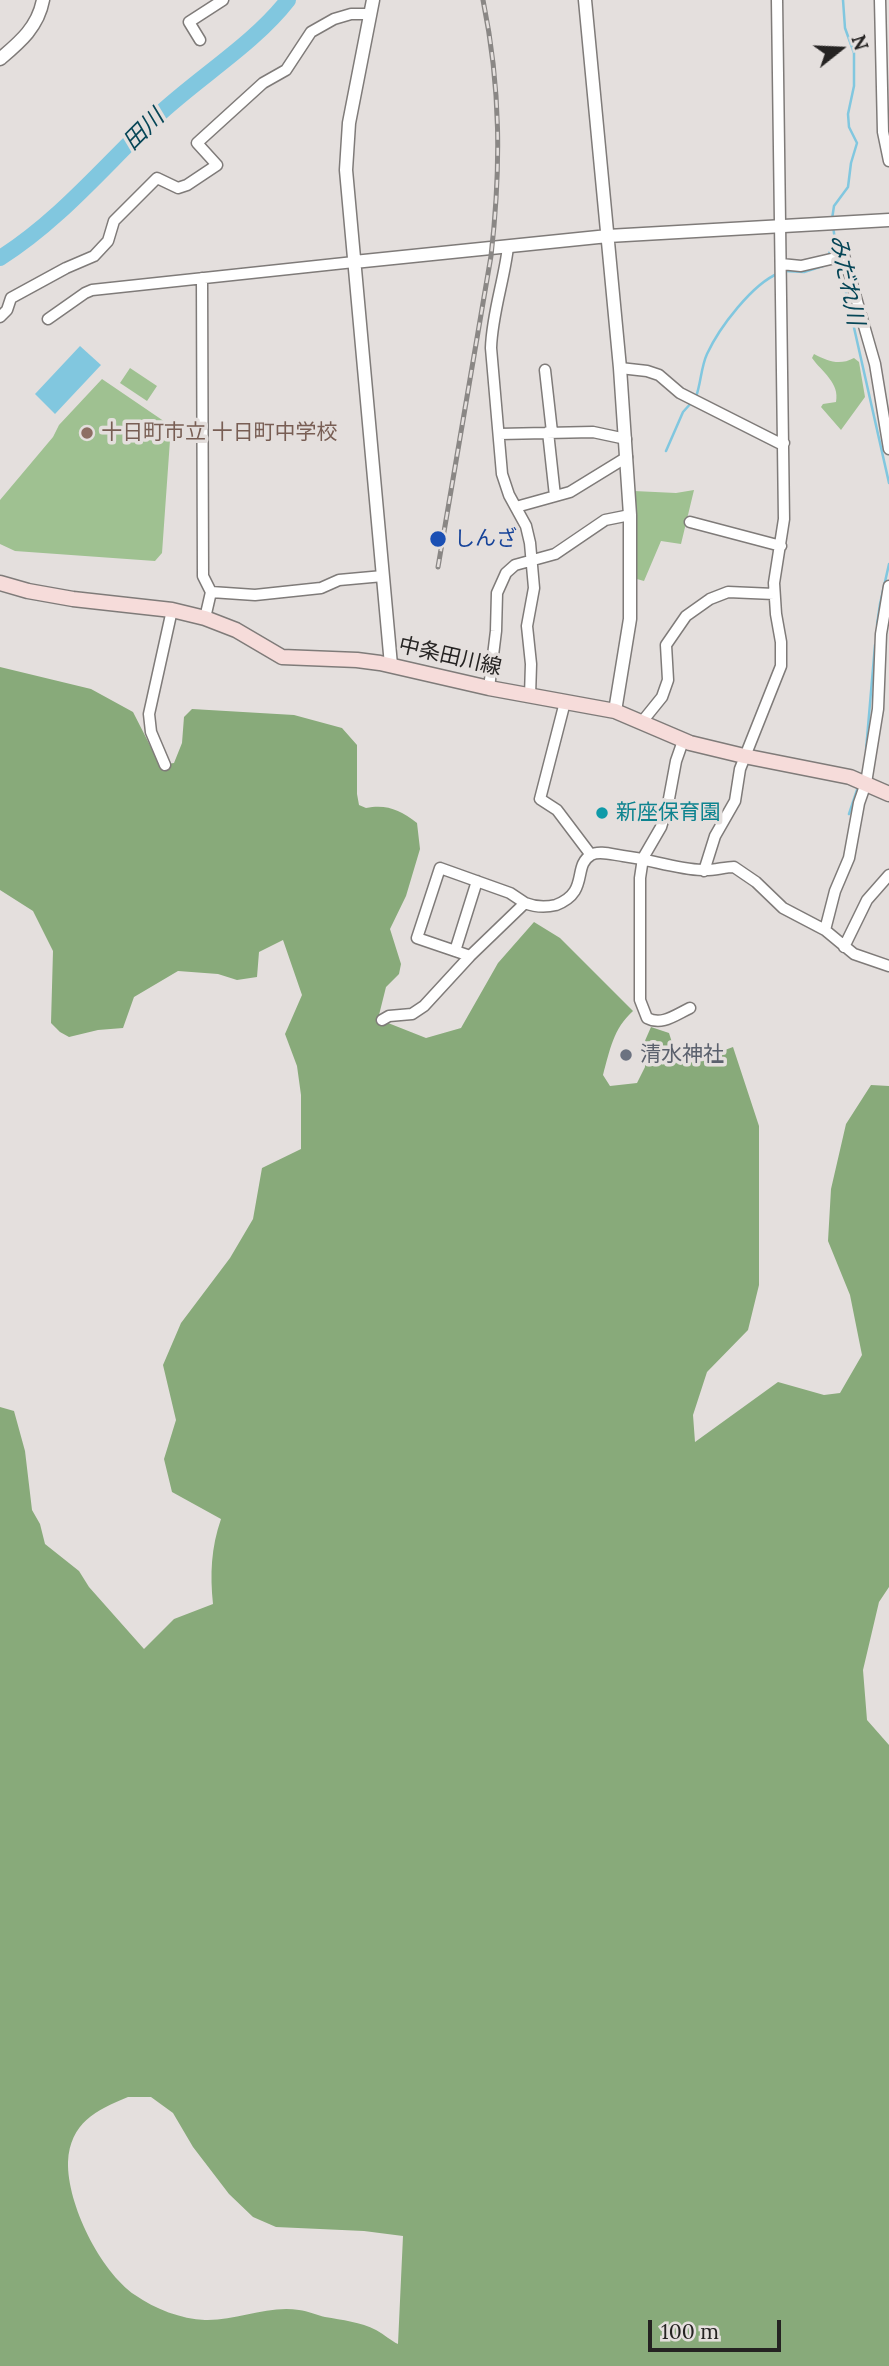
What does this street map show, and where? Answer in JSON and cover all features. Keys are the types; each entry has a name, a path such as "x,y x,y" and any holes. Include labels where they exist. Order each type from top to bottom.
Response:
{"main road":[{"name":"中条田川線","path":"0,583 73,599 172,610 205,618 236,630 282,657 357,660 391,665 489,688 615,711 683,741 850,777 889,794"}],"street":[{"path":"0,59 27,36 41,14 43,0"},
{"path":"200,40 189,22 223,0"},
{"path":"373,0 349,123 346,170 391,665"},
{"path":"585,0 620,368 630,515 630,619 615,711"},
{"path":"704,871 715,836 735,801 744,756 771,697 781,666 781,642 774,594 785,519 777,0"},
{"path":"880,0 886,99 883,132 889,161"},
{"path":"0,317 7,310 11,298 94,256 108,241 114,221 157,178 178,188 217,165 197,143 263,83 286,70 311,32 334,19 351,14 370,14"},
{"path":"48,319 93,290 608,236 889,220"},
{"path":"508,247 505,273 491,331 502,474 509,495 526,526 530,543 534,589 527,626 531,664 530,695"},
{"path":"781,264 801,266 844,256 875,364 889,449"},
{"path":"202,278 203,576 211,592 205,618"},
{"path":"620,368 659,375 680,393 779,443 784,443"},
{"path":"545,370 555,496"},
{"path":"499,434 593,432 626,439"},
{"path":"516,507 570,492 627,457"},
{"path":"489,688 496,631 497,593 506,573 515,565 555,554 605,520 630,515"},
{"path":"690,522 781,546"},
{"path":"211,592 255,595 321,588 339,580 383,576"},
{"path":"825,930 835,891 849,858 859,803 866,783 878,709 881,634 889,586"},
{"path":"641,723 662,697 668,680 666,645 686,616 710,599 728,592 774,594"},
{"path":"165,765 151,733 149,715 172,610"},
{"path":"565,702 540,799 557,810 591,855"},
{"path":"683,741 661,827 643,858 640,878 640,1006 647,1018 655,1022 661,1022 690,1008"},
{"path":"470,956 417,938 440,868 510,893 524,903 544,907 569,899 576,891 584,862 591,855 599,853 643,858 704,871 734,867 756,882 783,908 825,930 854,954 889,966"},
{"path":"844,947 867,900 889,875"},
{"path":"455,951 477,881"},
{"path":"383,1020 389,1016 412,1014 424,1006 524,903"}],"green space":[{"path":"814,354 834,362 854,358 859,362 865,397 841,430 821,407 823,404 836,402 837,395 833,383 812,358"},
{"path":"130,368 157,386 147,401 120,383"},
{"name":"十日町市立 十日町中学校","path":"102,379 171,426 162,553 155,561 15,551 0,544 0,500 53,437 59,425"},
{"path":"694,490 681,544 661,541 644,581 637,579 634,491 676,493"},
{"path":"0,667 91,689 133,712 160,765 174,763 182,743 184,717 192,709 294,715 342,728 357,745 359,805 366,808 393,809 417,823 420,849 406,896 390,929 401,964 399,974 386,987 378,1019 426,1038 461,1028 498,963 534,922 560,938 633,1011 621,1025 610,1049 603,1075 610,1086 637,1083 645,1067 644,1043 651,1027 669,1033 675,1052 683,1063 690,1063 733,1047 759,1126 759,1285 748,1330 707,1372 693,1415 695,1442 778,1382 824,1395 840,1393 862,1355 850,1295 828,1241 831,1189 846,1124 871,1085 889,1086 889,1587 879,1602 863,1670 867,1720 889,1745 889,2366 0,2366 0,1407 14,1411 25,1451 32,1510 40,1524 45,1544 79,1571 89,1587 144,1649 174,1619 213,1604 212,1561 221,1519 172,1492 164,1459 176,1420 163,1365 181,1323 230,1258 253,1219 262,1168 301,1149 301,1095 297,1066 285,1034 302,995 283,940 259,952 257,977 237,980 218,974 178,971 134,997 123,1028 98,1030 69,1037 51,1023 53,951 33,911 0,890","holes":["128,2097 151,2097 173,2113 193,2147 229,2194 253,2217 276,2227 364,2231 403,2236 398,2344 364,2325 299,2310 276,2310 217,2320 187,2318 151,2305 122,2284 98,2253 80,2216 69,2179 70,2149 79,2128 95,2113"]}],"water":[{"path":"80,346 101,365 55,414 35,394"}],"waterway":[{"name":"田川","path":"0,258 62,210 171,103 242,47 288,0"},
{"name":"みだれ川","path":"832,219 834,206 848,187 857,143 849,127 848,114 854,86 854,53 845,28 843,0"},
{"name":"みだれ川","path":"833,226 837,254"},
{"path":"829,254 834,241"},
{"name":"みだれ川","path":"839,261 889,483"},
{"path":"785,271 804,272 823,266"},
{"path":"696,397 705,359 720,332 737,308 758,287 779,273"},
{"path":"666,451 683,412 692,402"},
{"name":"みだれ川","path":"877,625 889,564"},
{"name":"みだれ川","path":"866,750 875,645"},
{"name":"みだれ川","path":"849,814 858,787"}],"railway":[{"path":"438,567 491,256 494,223 498,128 493,65 483,0"}],"place":[{"name":"十日町市立 十日町中学校","path":"87,433"},
{"name":"しんざ","path":"438,539"},
{"name":"新座保育園","path":"602,813"},
{"name":"清水神社","path":"626,1055"}]}
